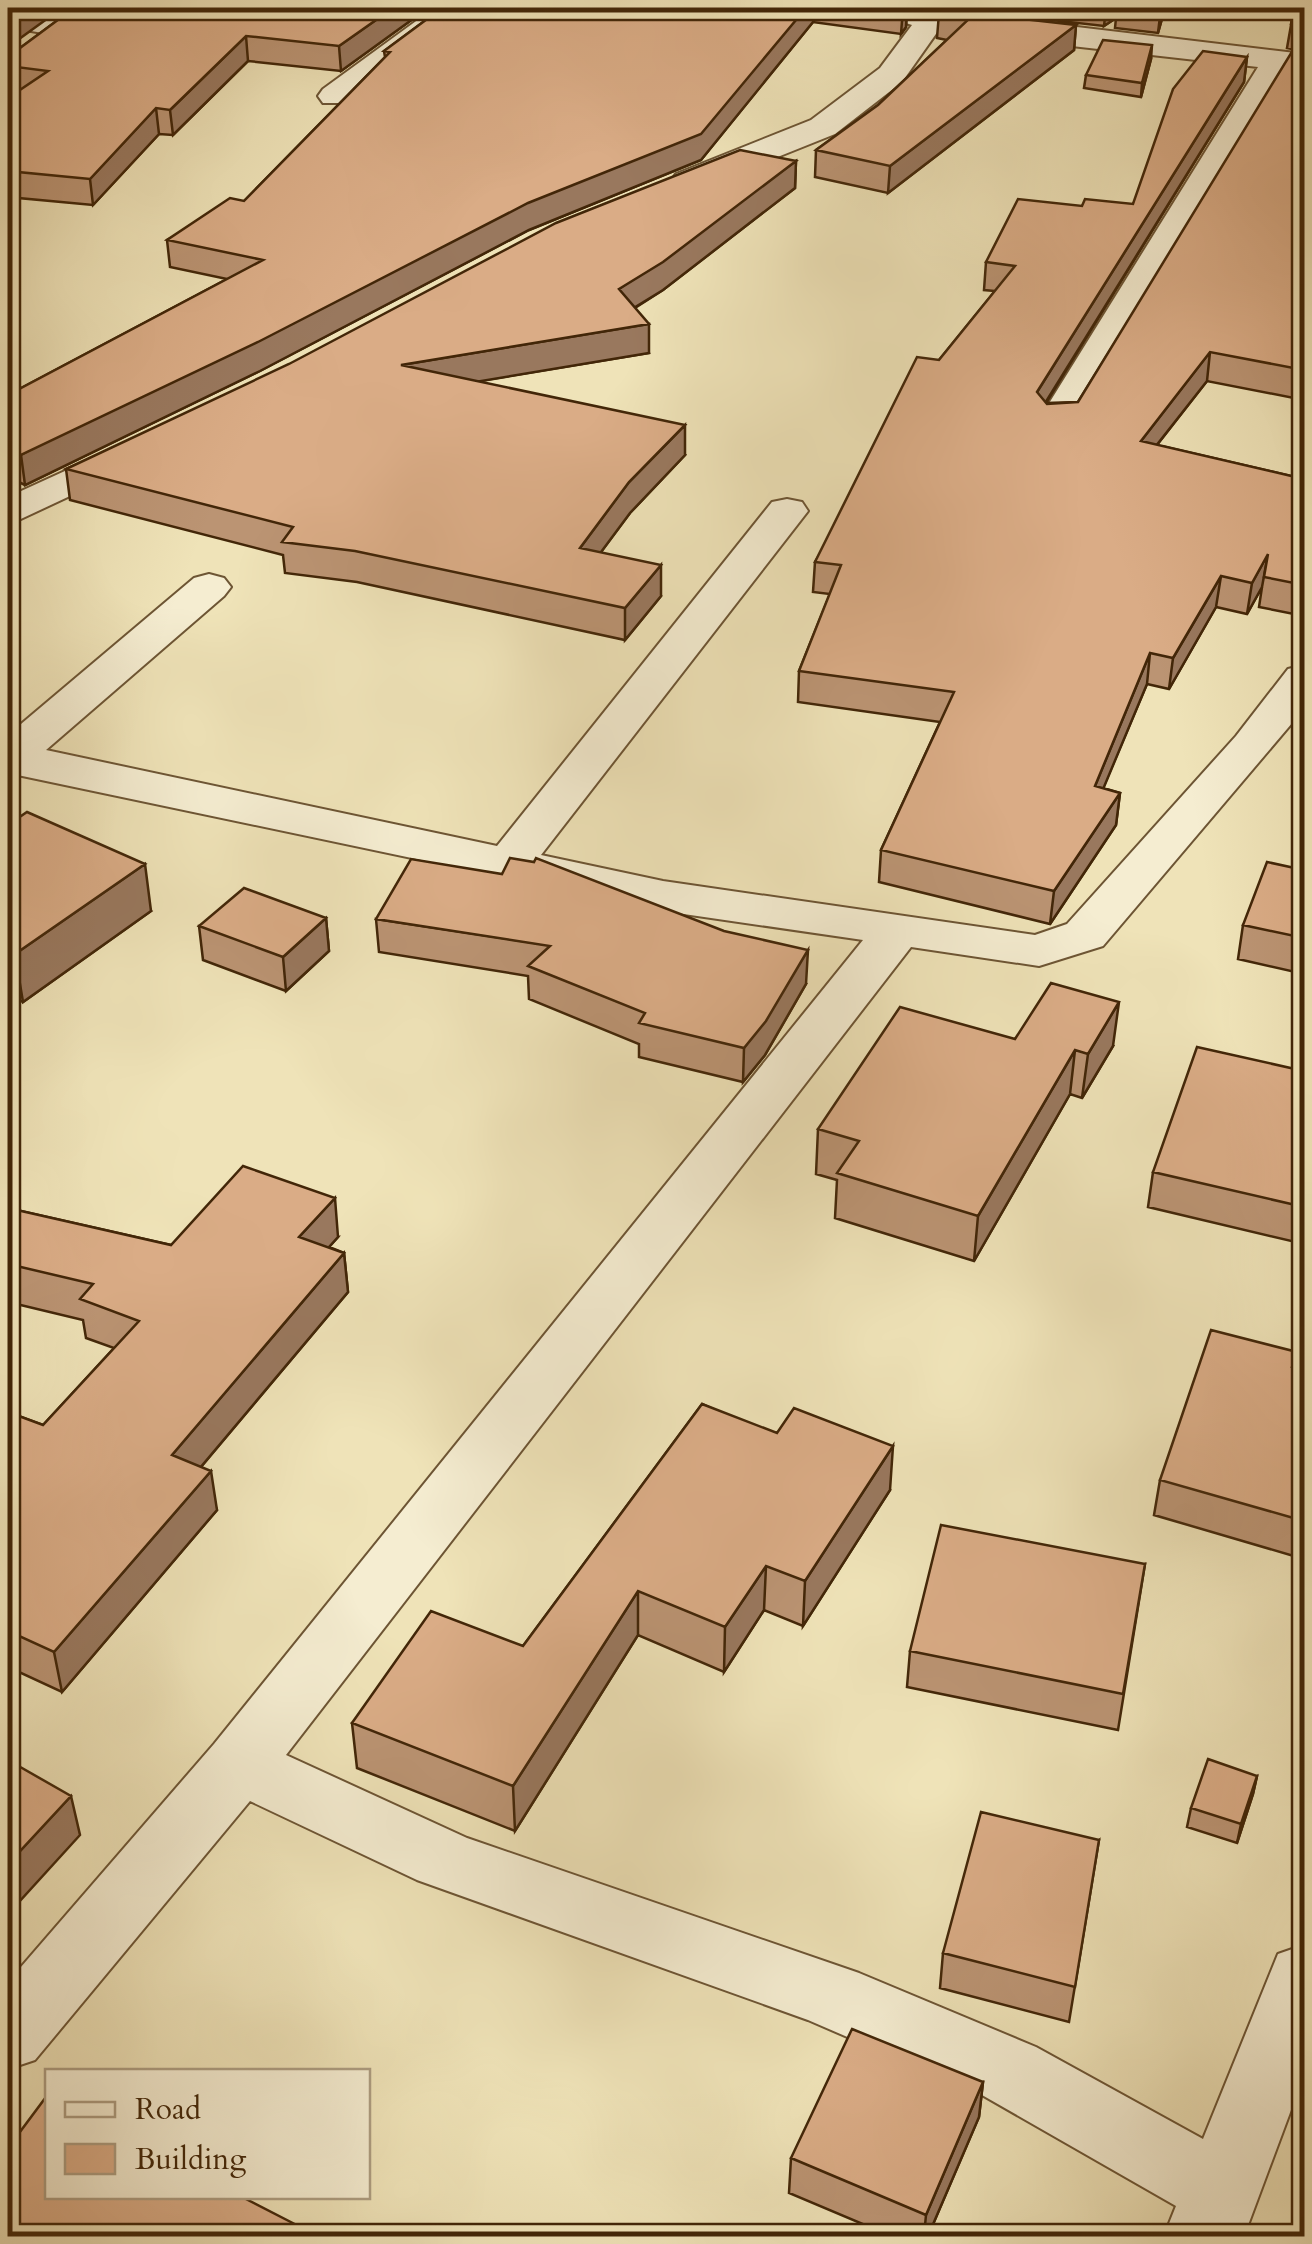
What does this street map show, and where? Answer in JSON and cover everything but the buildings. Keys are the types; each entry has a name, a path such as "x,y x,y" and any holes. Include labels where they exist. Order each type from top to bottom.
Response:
{"street":[{"path":"21,56 88,8"},
{"path":"334,96 453,8"},
{"path":"889,8 930,21 1291,62 1058,421"},
{"path":"8,18 60,27"},
{"path":"648,198 823,128 891,75 930,21"},
{"path":"8,514 168,434"},
{"path":"510,863 787,511"},
{"path":"9,757 209,587"},
{"path":"9,757 663,896 1039,951 1084,935 1252,746 1304,680"},
{"path":"9,2030 240,1764 898,930"},
{"path":"240,1764 442,1859 833,1996 1009,2071 1214,2214 1304,1976"}]}
